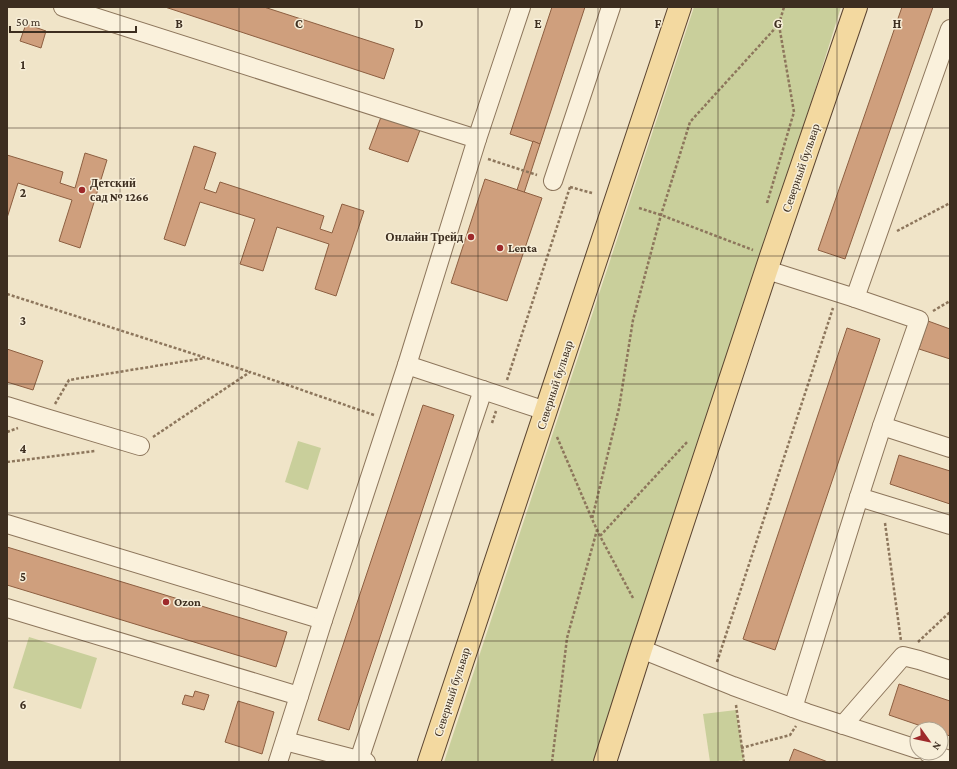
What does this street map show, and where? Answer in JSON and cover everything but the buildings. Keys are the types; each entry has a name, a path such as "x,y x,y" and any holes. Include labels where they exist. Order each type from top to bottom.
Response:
{"main road":[{"name":"Северный бульвар","path":"429,762 680,7"},
{"name":"Северный бульвар","path":"605,762 641,649 856,7"}],"lane":[{"path":"63,7 475,146"},
{"path":"278,762 407,365 475,146 521,7"},
{"path":"553,181 612,7"},
{"path":"847,295 874,242 942,73 950,29"},
{"path":"767,270 847,295 919,320 859,496 800,711"},
{"path":"407,365 546,411"},
{"path":"285,741 362,761 483,390"},
{"path":"7,406 140,446"},
{"path":"882,426 950,448"},
{"path":"859,496 950,525"},
{"path":"7,524 323,620"},
{"path":"7,608 299,696"},
{"path":"641,649 712,678 800,711 909,746"},
{"path":"843,725 903,656 950,670"}],"path":[{"path":"592,519 619,408 633,320 661,215 690,122 779,24 784,7"},
{"path":"766,206 794,112 779,24"},
{"path":"475,146 553,181 592,193"},
{"path":"874,242 950,204"},
{"path":"639,208 753,250 755,243"},
{"path":"7,294 250,372 389,421"},
{"path":"712,678 847,295"},
{"path":"7,432 46,418 69,380 205,358"},
{"path":"140,446 250,372"},
{"path":"546,411 592,519 633,598"},
{"path":"600,536 687,442 690,435"},
{"path":"7,462 101,451"},
{"path":"883,504 903,656"},
{"path":"552,762 567,638 597,529"},
{"path":"903,656 950,612"},
{"path":"733,686 744,762"},
{"path":"742,748 790,734 800,711"}],"green space":[{"path":"694,7 841,7 717,403 596,762 444,762"},
{"path":"298,441 321,448 308,490 285,482"},
{"path":"29,637 97,658 81,709 13,688"},
{"path":"736,710 744,760 732,762 710,762 703,714"}],"place":[{"name":"Детский сад № 1266","path":"82,190"},
{"name":"Онлайн Трейд","path":"471,237"},
{"name":"Lenta","path":"500,248"},
{"name":"Ozon","path":"166,602"}]}
